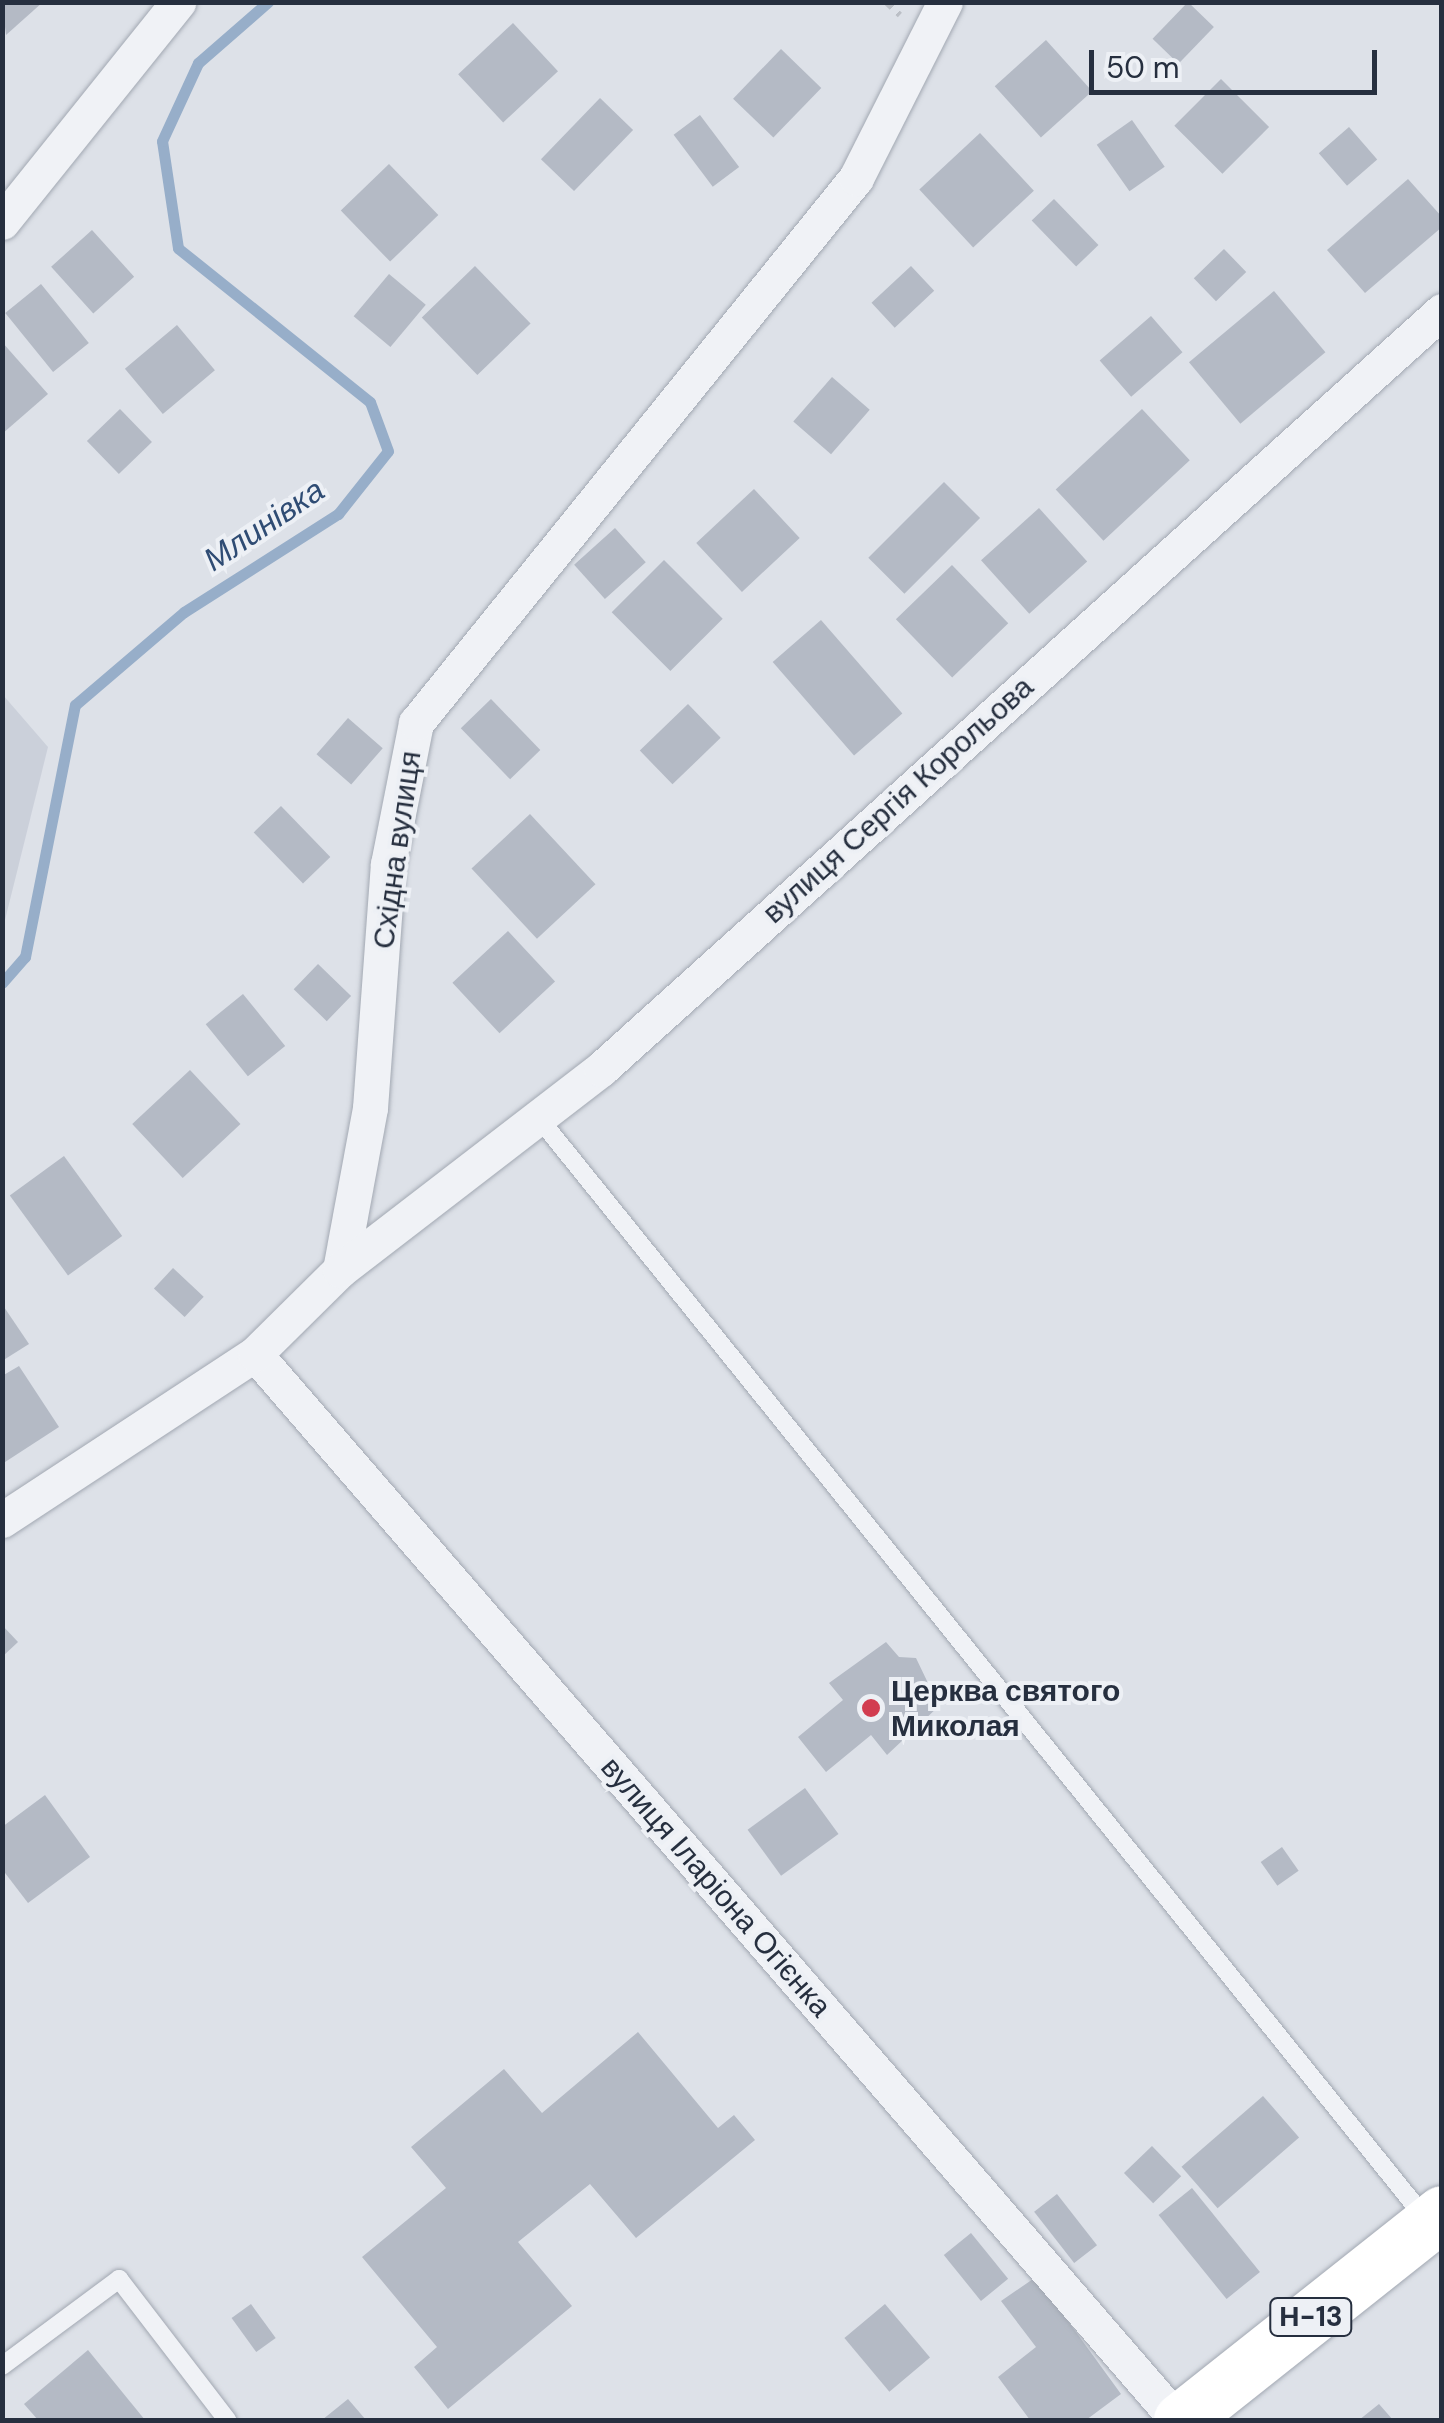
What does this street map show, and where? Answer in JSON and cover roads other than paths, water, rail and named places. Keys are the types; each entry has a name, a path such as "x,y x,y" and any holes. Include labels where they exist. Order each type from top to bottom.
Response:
{"main road":[{"name":"Н-13","path":"1179,2420 1435,2218"}],"street":[{"path":"2,222 178,2"},
{"name":"Східна вулиця","path":"340,1270 370,1108 388,864 416,723 856,178 946,2"},
{"name":"вулиця Сергія Корольова","path":"340,1270 601,1069 1442,312"},
{"path":"2,1520 255,1354 340,1270"},
{"name":"вулиця Іларіона Огієнка","path":"255,1354 1179,2420"}],"lane":[{"path":"538,1117 1435,2218"},
{"path":"2,2366 119,2279 227,2420"}],"waterway":[{"name":"Млинівка","path":"2,983 25,957 75,705 184,612 338,514 388,451 370,402 178,248 162,141 198,63 268,2"}],"place":[{"name":"Церква святого Миколая","path":"871,1708"}]}
